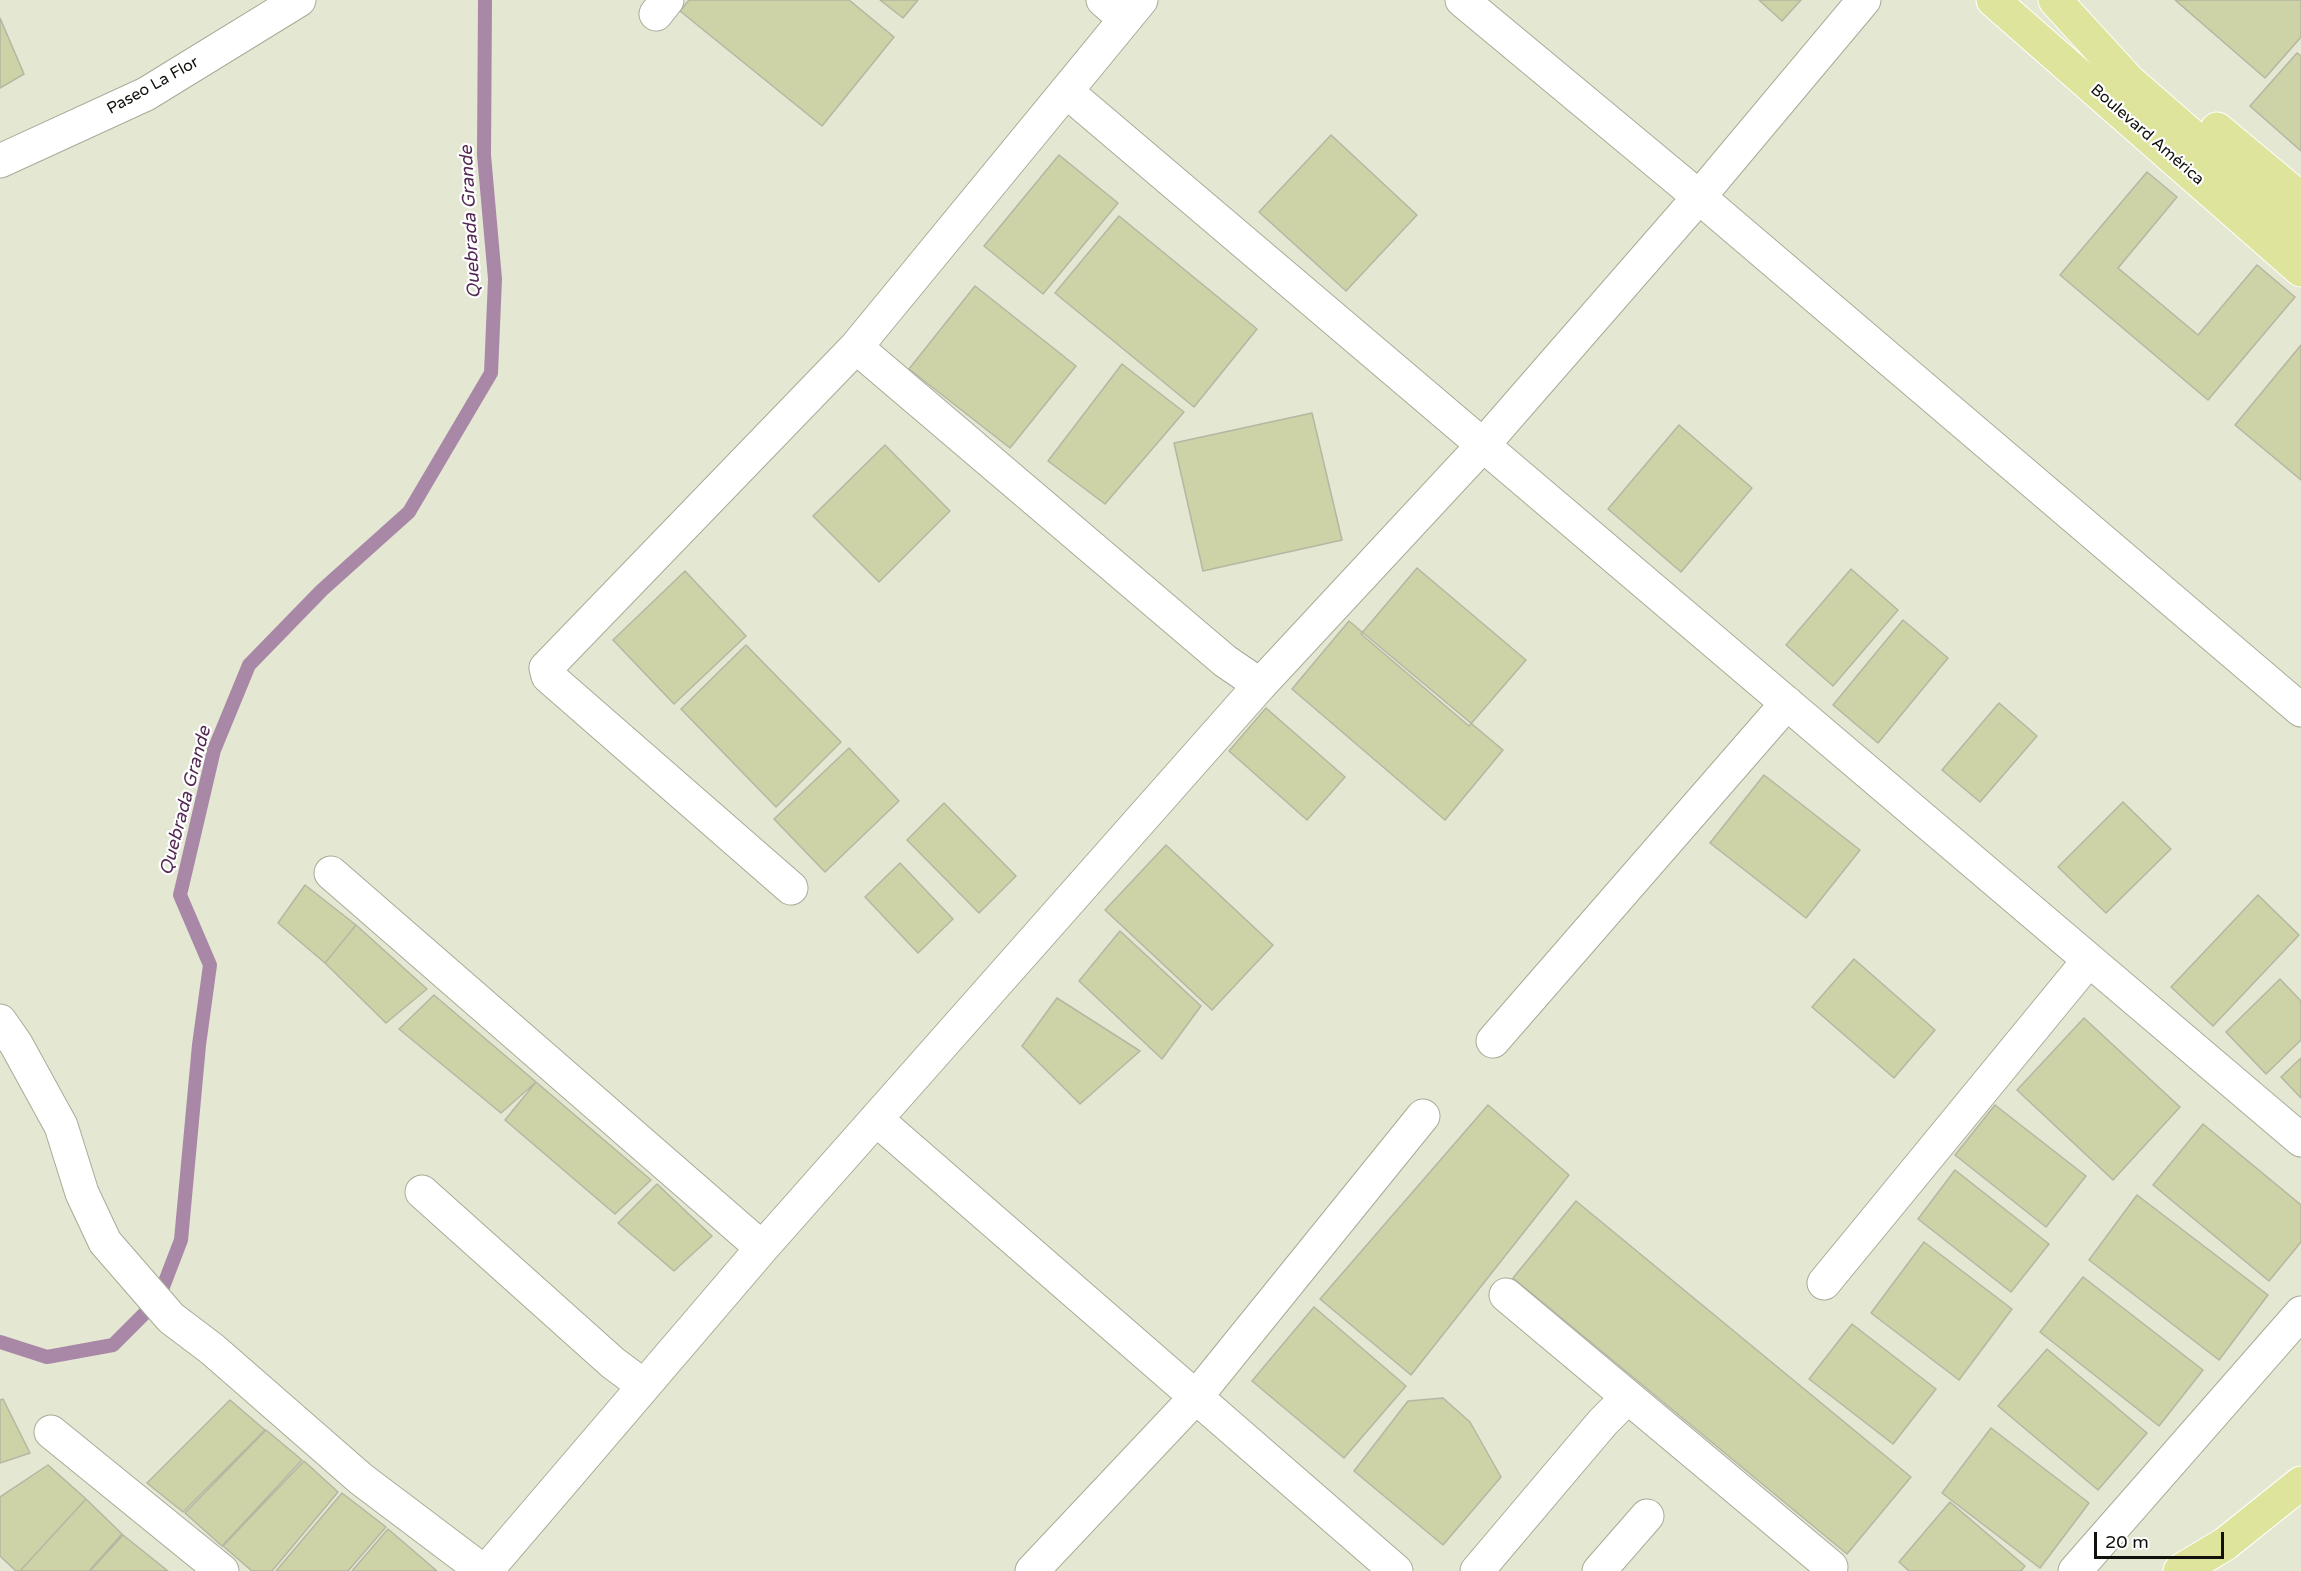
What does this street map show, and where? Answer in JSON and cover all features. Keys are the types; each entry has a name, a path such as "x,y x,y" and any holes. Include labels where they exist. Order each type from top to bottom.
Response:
{"main road":[{"name":"Boulevard América","path":"1994,0 2301,270"},
{"name":"Boulevard América","path":"2060,4 2129,81 2301,231"},
{"path":"2060,4 2184,101 2301,199"},
{"path":"2180,1571 2225,1544 2301,1483"}],"street":[{"name":"Paseo La Flor","path":"0,160 146,94 299,0"},
{"path":"1462,0 1699,197 2301,710"},
{"path":"0,1021 16,1044 61,1126 82,1193 105,1242 171,1318 212,1349 361,1479 484,1571 762,1248 1260,685 1482,445 1699,197 1864,0"},
{"path":"791,888 548,676 546,668 856,347 1066,91 1123,6"},
{"path":"1066,91 2301,1140"},
{"path":"856,347 1225,661 1260,685"},
{"path":"1493,1041 1787,703"},
{"path":"331,873 762,1248"},
{"path":"1824,1283 2089,960"},
{"path":"1032,1571 1195,1398 1423,1116"},
{"path":"876,1119 1396,1571"},
{"path":"422,1192 613,1363 644,1386"},
{"path":"1506,1295 1831,1567"},
{"path":"2075,1571 2301,1313"},
{"path":"1477,1571 1603,1422 1628,1397"},
{"path":"51,1432 222,1571"},
{"path":"1599,1571 1647,1516"}],"building":[{"path":"689,0 849,0 894,37 822,126 680,11"},
{"path":"880,0 918,0 903,18"},
{"path":"1759,0 1801,0 1782,21"},
{"path":"2175,0 2301,0 2301,37 2265,78"},
{"path":"0,18 24,74 0,88"},
{"path":"2297,53 2301,56 2301,151 2250,106"},
{"path":"1331,135 1417,215 1346,291 1259,212"},
{"path":"1059,155 1118,203 1043,294 984,246"},
{"path":"2147,172 2177,197 2118,268 2198,335 2257,265 2295,297 2208,400 2060,275"},
{"path":"1119,216 1257,329 1194,407 1055,293"},
{"path":"975,286 1076,366 1010,448 909,369"},
{"path":"2301,345 2301,480 2235,425"},
{"path":"1122,364 1184,412 1105,504 1048,461"},
{"path":"1312,413 1342,540 1203,571 1174,443"},
{"path":"1679,425 1752,488 1681,572 1608,509"},
{"path":"885,445 950,511 879,582 813,516"},
{"path":"1417,568 1526,660 1469,726 1361,634"},
{"path":"1851,569 1898,610 1833,686 1786,645"},
{"path":"685,571 746,636 674,704 613,640"},
{"path":"1903,620 1948,658 1878,743 1833,705"},
{"path":"1349,621 1503,750 1445,820 1292,689"},
{"path":"746,645 841,742 776,807 681,709"},
{"path":"1999,703 2037,736 1980,802 1942,770"},
{"path":"1266,708 1345,777 1307,820 1229,751"},
{"path":"849,748 899,801 825,872 774,819"},
{"path":"1764,775 1860,850 1806,918 1710,843"},
{"path":"2123,802 2171,849 2106,913 2058,867"},
{"path":"944,803 1016,876 979,913 907,840"},
{"path":"1166,845 1273,945 1212,1010 1105,910"},
{"path":"900,863 953,919 918,953 865,897"},
{"path":"305,885 356,925 325,963 278,923"},
{"path":"2258,895 2299,935 2213,1026 2171,987"},
{"path":"356,925 427,989 386,1023 325,963"},
{"path":"1120,931 1201,1006 1162,1059 1079,981"},
{"path":"1854,959 1935,1030 1894,1078 1812,1007"},
{"path":"2280,979 2301,1001 2301,1040 2266,1074 2226,1032"},
{"path":"434,995 536,1082 501,1113 399,1029"},
{"path":"1057,998 1140,1051 1080,1104 1022,1046"},
{"path":"2084,1018 2180,1107 2113,1180 2017,1090"},
{"path":"2301,1058 2301,1098 2281,1077"},
{"path":"536,1082 651,1180 615,1214 505,1120"},
{"path":"1488,1105 1569,1175 1411,1375 1320,1299"},
{"path":"1995,1105 2086,1176 2046,1227 1955,1155"},
{"path":"2203,1124 2301,1205 2301,1242 2269,1281 2153,1185"},
{"path":"1955,1170 2049,1244 2011,1292 1918,1219"},
{"path":"657,1184 712,1236 674,1271 618,1223"},
{"path":"2137,1195 2268,1295 2219,1360 2089,1260"},
{"path":"1576,1201 1911,1477 1847,1554 1513,1278"},
{"path":"1924,1242 2012,1309 1959,1380 1871,1313"},
{"path":"2083,1277 2203,1370 2159,1426 2040,1332"},
{"path":"1314,1307 1406,1386 1344,1458 1252,1381"},
{"path":"1852,1324 1936,1389 1893,1444 1809,1379"},
{"path":"2047,1349 2147,1433 2098,1490 1998,1406"},
{"path":"1443,1398 1470,1422 1501,1477 1443,1545 1354,1471 1408,1401"},
{"path":"3,1399 30,1453 0,1463 0,1400"},
{"path":"230,1400 265,1430 183,1512 147,1483"},
{"path":"1991,1428 2089,1503 2040,1568 1942,1493"},
{"path":"266,1430 302,1460 222,1546 185,1513"},
{"path":"304,1461 338,1492 272,1571 252,1571 223,1546"},
{"path":"48,1465 86,1499 20,1571 16,1571 0,1556 0,1497"},
{"path":"342,1493 386,1527 348,1571 276,1571"},
{"path":"86,1499 122,1534 89,1571 20,1571"},
{"path":"1950,1502 2025,1566 2021,1571 1909,1571 1899,1562"},
{"path":"388,1529 437,1571 352,1571"},
{"path":"123,1535 168,1571 90,1571"}],"waterway":[{"name":"Quebrada Grande","path":"0,1342 47,1357 113,1345 158,1300 181,1240 199,1045 210,965 180,895 214,750 249,665 322,590 409,512 491,373 495,279 484,155 485,0"}]}
